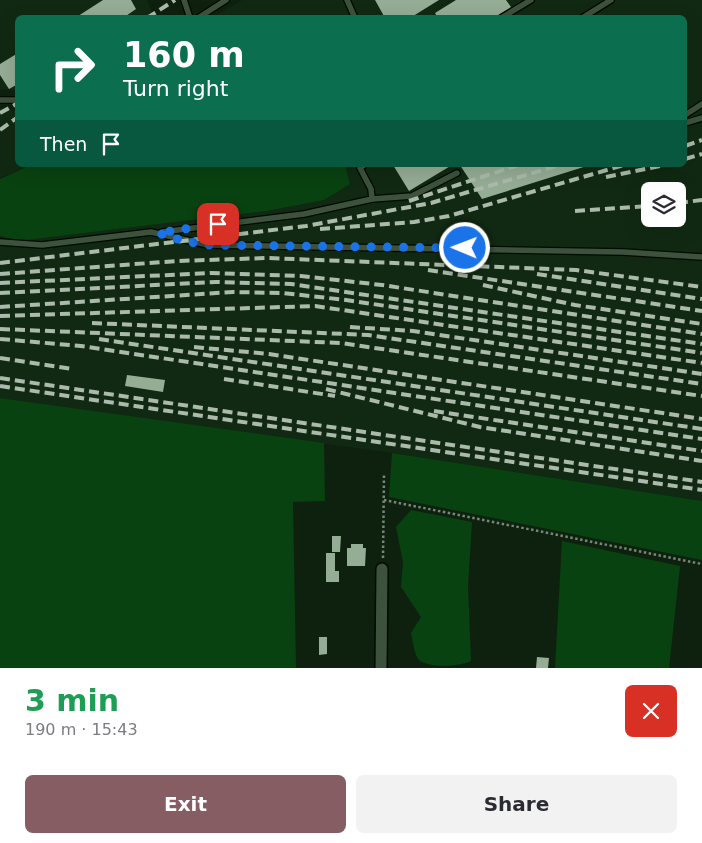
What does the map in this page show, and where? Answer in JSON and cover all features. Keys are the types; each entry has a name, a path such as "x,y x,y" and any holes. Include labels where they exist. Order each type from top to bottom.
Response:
{"street":[{"path":"381,668 382,569"}],"lane":[{"path":"184,0 189,15"},
{"path":"203,15 226,0"},
{"path":"347,0 354,15"},
{"path":"506,15 531,0"},
{"path":"587,15 611,0"},
{"path":"0,100 15,100"},
{"path":"687,113 702,104"},
{"path":"687,122 702,118"},
{"path":"361,167 360,168 371,189 372,200"},
{"path":"0,242 42,245 133,233 158,233 304,214 372,200 412,196 457,172"},
{"path":"158,233 184,241 208,245 603,251 702,257"}],"path":[{"path":"382,569 384,475"},
{"path":"384,500 702,564"}],"shaded area":[{"path":"0,0 147,0 153,15 15,15 15,91 0,89"},
{"path":"242,0 702,0 702,501 392,453 0,398 0,243 267,211 324,200 350,184 346,167 687,167 687,15 216,15"},
{"path":"0,108 15,111 15,167 26,167 0,178"}],"green space":[{"path":"27,167 346,167 350,184 324,200 267,211 18,241 0,236 0,179"},
{"path":"0,398 324,443 325,501 293,502 296,668 0,668"},
{"path":"392,453 702,501 702,560 389,497"},
{"path":"411,510 472,522 468,586 471,661 466,663 444,666 424,663 419,660 416,654 411,633 421,617 401,587 403,562 396,527"},
{"path":"562,541 680,566 669,668 555,668"}],"building":[{"path":"103,0 131,0 136,9 127,15 80,15"},
{"path":"375,0 439,0 415,15 383,15"},
{"path":"456,0 506,0 511,7 499,15 436,15 435,13"},
{"path":"15,55 15,86 9,89 0,75 0,64"},
{"path":"394,167 449,167 409,191"},
{"path":"461,167 584,167 482,199"},
{"path":"127,375 165,380 163,392 125,386"},
{"path":"332,536 341,536 340,552 332,552"},
{"path":"351,544 363,544 363,548 366,548 365,566 347,566 347,548 351,548"},
{"path":"326,553 335,553 335,571 339,571 339,582 326,582"},
{"path":"319,637 327,637 327,654 319,655"},
{"path":"537,657 549,658 548,668 536,668"}],"railway":[{"path":"152,15 175,0"},
{"path":"0,113 15,105"},
{"path":"0,130 15,119"},
{"path":"687,145 702,140"},
{"path":"687,158 702,154"},
{"path":"409,201 512,167"},
{"path":"0,263 306,226 431,203 553,167"},
{"path":"320,229 414,222 449,216 617,167"},
{"path":"606,177 655,167"},
{"path":"686,202 702,200"},
{"path":"575,211 641,207"},
{"path":"0,274 177,261 267,258 576,270 702,287"},
{"path":"428,270 702,311"},
{"path":"0,283 210,273 301,276 382,285 702,334"},
{"path":"537,274 702,299"},
{"path":"0,293 216,282 291,284 702,344"},
{"path":"483,285 575,305 702,324"},
{"path":"0,307 233,292 283,293 346,300 702,353"},
{"path":"0,316 315,306 702,363"},
{"path":"92,323 368,335 702,384"},
{"path":"350,327 413,331 702,374"},
{"path":"0,329 341,343 702,396"},
{"path":"0,339 81,346 702,439"},
{"path":"99,339 702,429"},
{"path":"194,347 269,354 702,419"},
{"path":"0,358 73,369"},
{"path":"0,378 702,482"},
{"path":"224,379 335,396"},
{"path":"0,386 702,490"},
{"path":"326,389 480,427 702,461"},
{"path":"434,411 702,451"}],"route":[{"path":"218,224 158,233 201,245 465,248"}]}
